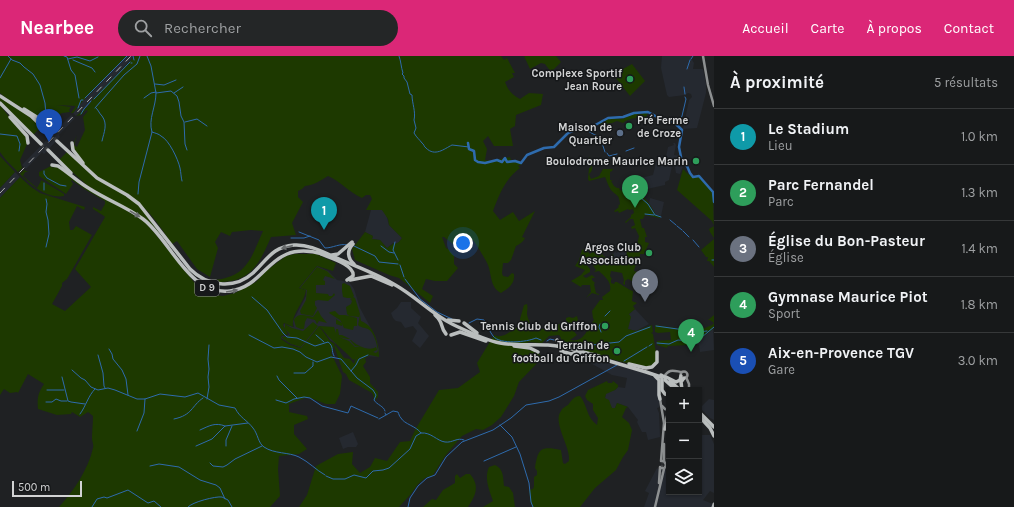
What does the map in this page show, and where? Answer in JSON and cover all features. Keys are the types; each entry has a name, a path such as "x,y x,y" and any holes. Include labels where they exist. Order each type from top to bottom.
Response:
{"highway":[{"path":"0,96 43,121 49,121"},
{"path":"7,100 31,116 50,134"},
{"path":"0,104 27,136 28,143"},
{"path":"0,104 41,144"},
{"name":"D 9","path":"57,140 92,174 139,204 190,268 201,278 212,283 225,284 239,282 252,274 269,255 279,248 294,245 308,246 373,273 398,286 452,324 490,340 511,346 558,347 605,358 646,370 663,378 675,387"},
{"path":"72,143 73,150 86,167 107,184"},
{"name":"D 9","path":"48,150 83,183 100,195 145,220 194,279 202,285 214,290 228,292 245,287 253,282 274,262 286,255 304,251 318,253 376,277 396,287 450,324 498,343 558,346 599,357 663,378"},
{"path":"52,165 60,167 100,195"},
{"path":"308,246 335,255 339,254 353,243 348,251 352,262 373,273"},
{"path":"318,253 350,268 353,275 347,280 372,276 396,287"},
{"path":"423,306 441,320 443,331 446,334"},
{"path":"430,309 448,320 459,321"},
{"path":"464,323 479,334 498,343"},
{"path":"451,335 462,333 498,343"},
{"path":"532,344 552,344 557,339 559,344 562,346 599,357"},
{"path":"511,346 530,348 538,352"},
{"path":"561,351 574,355 576,352 599,357"},
{"path":"605,358 650,368 657,363 657,352"},
{"path":"618,363 645,372 658,379 660,382 658,394 661,401"},
{"path":"666,394 662,390 663,378 676,382 683,376"},
{"path":"680,387 683,376"},
{"path":"702,417 713,428 714,437"},
{"path":"702,418 713,428"},
{"path":"665,429 667,423"}],"main road":[{"path":"704,56 709,90 714,106"},
{"path":"655,507 660,473 662,468 666,465 663,461 664,423 660,388 663,378 670,370 683,376 689,384 689,387"},
{"path":"661,401 666,409"},
{"path":"664,437 666,418"},
{"path":"657,499 662,468 659,464 663,461"},
{"path":"655,507 660,483 657,495"}],"shaded area":[{"path":"127,56 132,56 132,58 87,107 76,116 73,113 82,102"},
{"path":"662,56 692,56 691,58 694,63 693,69 703,69 706,93 697,128 683,129 689,100 692,97 691,94 688,93 685,95 669,97 667,95 661,68"},
{"path":"71,115 75,118 59,135 60,137 44,154 42,152 26,169 22,165"},
{"path":"673,143 676,145 674,155 680,156 681,162 684,164 680,174 676,173 675,167 672,166 669,180 665,182 665,185 647,189 641,178 653,175 658,155 666,157 668,147 674,145"},
{"path":"15,172 20,177 0,198 0,188"},
{"path":"650,198 664,202 661,216 656,215 649,203"},
{"path":"371,210 382,210 386,214 389,225 402,238 399,242 395,245 393,243 387,248 380,240 372,239 373,236 365,232"},
{"path":"624,245 631,250 627,253 623,264 618,264 613,254 615,252 617,253 619,246"},
{"path":"317,266 328,271 337,280 349,282 354,289 360,308 376,338 379,349 379,357 363,356 353,360 341,347 330,340 323,329 319,326 302,348 281,338 282,336 289,334 283,325 284,324 294,327 293,321 306,296 306,290 299,288"},
{"path":"401,302 411,302 411,308 421,317 418,323 429,336 420,348 412,341 417,331 413,326 405,328 401,322 396,321 393,318 391,313"},
{"path":"635,309 649,324 636,331 628,329 629,314"},
{"path":"713,329 714,350 700,352 699,345 693,342 702,338 699,336 700,334 703,337"},
{"path":"587,357 645,373 658,380 660,407 657,408 659,413 660,437 648,440 646,432 642,432 637,422 638,420 628,407 617,403 615,408 612,408 605,398 606,393 615,390 618,387 625,388 627,378 612,375 585,360"},
{"path":"709,399 714,400 714,420 702,410 702,406"},
{"path":"353,432 358,444 356,447 348,447 343,449 339,438"},
{"path":"702,435 710,435 714,444 714,493 710,491 703,500 713,504 711,507 644,507 649,493 645,491 657,468 660,470 666,469 666,495 702,495"}],"green space":[{"path":"0,56 127,56 73,113 71,113 76,106 56,105 71,107 69,110 70,112 62,113 46,121 17,105 0,93"},
{"path":"135,56 501,56 504,60 507,58 515,73 512,73 514,77 505,82 513,94 520,99 529,93 543,94 541,105 516,115 515,126 510,129 513,146 494,146 488,136 483,141 487,149 485,160 491,161 510,157 511,160 515,160 522,164 518,166 520,168 506,182 493,211 500,220 513,212 519,221 535,211 522,237 525,238 516,246 511,260 508,263 503,263 503,276 508,277 512,273 514,274 514,280 509,287 501,293 497,291 493,284 487,263 473,240 465,244 459,235 453,244 442,237 446,248 454,256 454,264 458,268 447,281 426,279 422,289 433,296 430,303 399,278 355,260 352,249 365,232 373,236 372,239 380,240 387,248 394,243 399,242 402,238 389,225 388,219 382,210 366,210 372,199 370,195 366,195 362,198 328,176 314,184 305,186 298,191 298,197 303,202 292,223 296,235 271,237 262,257 251,272 244,277 225,282 213,282 214,280 234,275 241,270 251,258 263,231 251,230 232,232 230,236 221,232 215,242 218,248 210,277 197,269 177,241 172,244 154,218 141,205 93,173 78,156 73,145 77,135 74,145 77,147 85,130 83,117 88,111 86,110 81,115 76,116 87,107"},
{"path":"524,56 556,56 561,62 551,72 545,64 541,63 530,69"},
{"name":"Complexe Sportif Jean Roure","path":"632,64 645,81 630,96 616,78 623,69"},
{"path":"0,97 27,115 41,127 33,135 0,102"},
{"path":"0,105 16,126 26,136 27,144 20,160 22,168 18,172 0,152"},
{"path":"648,113 646,117 631,119 623,123 617,121 598,125 610,118 622,119 634,114"},
{"path":"67,152 89,172 138,204 165,239 151,224 88,186 59,160"},
{"path":"0,156 15,172 0,188"},
{"path":"590,157 592,170 589,174 591,179 599,176 603,169 613,169 610,172 610,180 613,180 611,181 614,186 623,191 627,199 634,192 638,193 647,201 656,215 661,216 660,218 645,215 643,219 640,219 642,228 644,228 647,237 645,237 645,242 649,243 644,254 640,254 634,271 637,272 632,281 628,279 625,281 625,285 623,284 624,280 622,273 611,271 610,276 612,279 611,283 614,284 617,282 633,291 632,301 637,303 633,306 635,309 629,314 631,317 628,329 636,331 652,325 653,332 651,333 653,334 656,363 648,367 622,362 562,345 559,335 549,336 542,343 528,342 528,350 534,351 543,357 519,382 514,396 501,417 492,425 483,430 476,429 462,436 445,456 433,475 425,478 418,484 399,507 299,507 307,495 316,466 338,454 353,452 352,464 360,473 370,467 375,458 387,461 400,442 410,441 439,390 458,388 480,372 477,363 494,335 504,335 520,326 520,319 524,305 527,304 528,320 537,328 554,329 559,324 566,322 566,318 573,318 577,316 578,320 572,329 577,335 570,340 579,339 585,334 594,320 592,311 600,300 603,300 602,297 610,291 610,285 599,271 594,272 596,270 592,264 587,262 585,263 590,269 590,272 583,276 586,278 592,275 595,278 592,278 592,280 595,283 596,293 599,295 592,293 586,298 591,292 590,285 582,285 581,287 571,281 581,275 585,270 575,266 579,260 582,250 585,249 590,254 600,250 603,256 609,258 613,254 616,262 621,261 622,264 627,253 625,251 628,248 627,247 629,245 632,248 638,241 639,236 635,228 632,229 631,227 635,225 633,219 630,219 626,223 625,222 634,213 633,209 628,209 619,213 618,211 614,211 619,207 620,200 610,188 605,177 589,181 588,179 589,168 591,168 588,161 586,162 587,164 585,164 584,161"},
{"path":"51,166 53,168 55,166 145,222 197,286 207,294 223,296 235,293 256,282 266,271 286,256 295,254 316,254 336,263 333,271 317,266 299,288 306,290 305,295 294,317 293,327 284,323 283,325 288,334 281,336 281,339 290,345 301,348 319,326 330,341 335,344 331,353 342,376 340,394 335,404 326,404 308,397 289,404 289,412 307,416 308,419 294,425 294,434 307,449 299,454 279,456 278,469 280,496 270,507 59,507 80,479 91,456 93,447 93,416 88,412 80,417 72,412 71,414 57,415 38,409 38,396 44,384 28,374 18,393 10,393 4,389 0,395 0,198 20,177 40,193 85,207 84,210 77,206 69,222 70,230 73,230 76,226 92,235 67,279 62,283 62,286 52,304 65,311 91,287 75,269 105,217 93,209 93,207 101,211 105,201 72,180 71,181 73,184 66,194 39,176 39,172"},
{"path":"683,169 691,176 700,176 713,192 714,225 712,221 677,190"},
{"path":"24,170 28,172 25,172 23,176 37,188 41,180 64,194 64,196 52,196 40,191 20,174"},
{"path":"714,226 714,238 709,229"},
{"path":"714,239 714,267 709,261 707,261 708,257 706,257 701,250"},
{"path":"317,267 327,271 335,279 325,276 323,280 325,281 325,285 316,285 316,293 328,294 329,296 332,296 334,293 335,295 328,301 315,301 317,308 313,316 301,314 300,311 306,300 307,290 300,288"},
{"path":"344,283 350,286 360,314 359,317 349,316 347,314 346,307 351,304 352,301 350,299 352,298 343,297 342,284"},
{"path":"318,310 327,323 319,321 317,324 315,320 307,318 304,329 296,327 294,320 298,316 302,315 313,317"},
{"path":"335,311 339,315 357,318 357,326 354,326 353,330 344,328 342,324 342,326 336,324 336,319 342,323 329,313"},
{"path":"360,315 361,321 369,326 374,332 378,345 379,357 370,355 365,358 366,362 363,366 370,377 370,383 378,392 378,397 375,400 372,393 349,380 343,372 334,346 336,346 344,358 350,359 354,364 355,359 353,360 319,326 334,327 336,333 336,329 338,329 339,335 350,339 339,337 349,341 355,347 361,347 355,346 350,340 359,346 366,348 370,349 376,347 377,350 373,352 376,353 378,351 374,335 368,329 358,325"},
{"path":"714,315 714,323 708,320"},
{"path":"313,322 318,326 301,347 291,344 282,338 289,336 290,334 285,329 285,324 303,331"},
{"path":"714,323 714,328 703,337 699,335 702,338 688,345 668,346 667,348 657,345 657,341 671,340 670,332 655,332 655,325 691,330 696,328 700,330"},
{"path":"607,381 608,383 612,383 613,381 618,385 615,390 606,394 605,398 609,400 612,408 615,408 617,403 628,407 626,408 622,417 629,423 632,430 628,450 616,470 595,488 580,507 533,507 531,504 529,490 533,489 534,477 537,475 535,468 539,452 549,448 561,450 563,463 565,464 569,461 569,455 560,428 559,416 561,410 574,398 580,396 593,422 597,425 598,418 593,410 593,404 587,400 585,396 588,390"},
{"path":"495,465 502,471 504,486 509,487 513,493 515,507 483,507 493,501 487,475 489,467"},
{"path":"457,474 460,478 466,474 470,474 475,483 475,494 468,507 423,507 432,499 436,500 443,490 455,483 455,476"}],"waterway":[{"path":"8,56 12,60 20,63 33,74 40,85 45,103 46,116"},
{"path":"64,56 67,57 71,70 75,75 79,98"},
{"path":"85,98 127,56"},
{"path":"133,56 134,60"},
{"path":"95,108 124,75 137,64 140,56"},
{"path":"147,56 151,66 156,93 171,91 177,96 181,116 184,122 185,144 187,150"},
{"path":"399,56 402,74 407,82 410,94 412,95 416,128 414,133 425,148 429,151 436,152 452,145 469,147"},
{"path":"68,59 77,57 90,61 98,57"},
{"path":"0,78 11,59"},
{"path":"73,60 92,68 95,72"},
{"path":"687,69 690,60"},
{"path":"94,99 130,62"},
{"path":"155,84 164,85 176,80"},
{"path":"174,93 183,87"},
{"path":"684,87 685,94"},
{"path":"144,98 151,93 156,92"},
{"path":"138,194 139,182 152,132 151,122 156,93"},
{"path":"677,126 682,116 686,99 685,97"},
{"path":"78,108 81,100 83,100"},
{"path":"81,114 91,101"},
{"path":"96,108 105,122 102,141"},
{"path":"468,143 469,149 474,151 475,160 478,162 485,163 497,160 502,162 505,158 507,162 515,161 521,163 527,155 544,148 554,147 568,133 575,130 588,129 608,118 623,117 634,113 648,112 661,119 674,122 682,130 679,147 682,162 687,166 693,177 699,176 713,192 714,202"},
{"path":"185,122 197,119 207,126"},
{"path":"574,131 586,130 595,135"},
{"path":"152,132 164,138 170,146 179,164 182,181"},
{"path":"0,134 17,136 20,144 19,151"},
{"path":"596,135 602,145"},
{"path":"603,146 605,152"},
{"path":"626,151 634,148"},
{"path":"607,153 609,156 617,154"},
{"path":"44,171 47,178"},
{"path":"47,178 60,185 66,186"},
{"path":"44,183 44,190"},
{"path":"640,197 648,204 655,215 661,217"},
{"path":"46,199 49,234 46,247"},
{"path":"645,214 654,215"},
{"path":"670,220 676,225"},
{"path":"677,226 682,230"},
{"path":"683,231 689,237"},
{"path":"299,232 319,240 325,248 347,245"},
{"path":"291,238 304,238 310,236"},
{"path":"693,240 699,247"},
{"path":"395,242 393,250 398,260"},
{"path":"354,246 375,256 379,262 398,264"},
{"path":"381,246 389,252 394,253"},
{"path":"400,265 404,277"},
{"path":"405,279 420,299 437,312 452,319"},
{"path":"252,297 267,310 287,337 297,338 315,346 328,342 331,345 334,356"},
{"path":"605,316 610,311"},
{"path":"469,323 477,319 484,320 493,336 501,341 526,341 536,338 541,340"},
{"path":"600,324 599,327 601,332"},
{"path":"656,326 699,332 707,331"},
{"path":"560,341 574,345 578,343 592,345 619,342 626,336 650,327"},
{"path":"657,343 669,344 678,340 692,341 702,337 714,327"},
{"path":"249,335 274,348 282,347 293,349 317,362 331,357 341,359 357,378 373,390 376,395 374,400 385,411"},
{"path":"316,335 324,342"},
{"path":"547,341 550,339 554,340"},
{"path":"207,399 209,387 209,345"},
{"path":"624,361 647,347"},
{"path":"109,349 113,359 122,370 126,379 128,395"},
{"path":"98,355 105,388"},
{"path":"351,371 359,359 368,355"},
{"path":"294,373 305,373 313,366 313,362"},
{"path":"408,507 410,498 418,486 427,478 435,475 446,457 462,442 493,430 511,418 526,405 549,401 559,397 617,365"},
{"path":"72,370 85,380 91,387 98,390 108,388 137,399 145,399 160,394 185,397 198,393 219,405 235,408 253,428 260,443 264,447 272,451 299,457 325,475"},
{"path":"277,376 279,380 297,398"},
{"path":"62,377 68,401 85,404"},
{"path":"80,414 95,389"},
{"path":"47,390 64,390"},
{"path":"276,400 286,403 294,399 304,397 310,398 322,406 348,413 351,406 378,418"},
{"path":"174,419 188,413 203,398"},
{"path":"46,402 52,402 56,399 67,401"},
{"path":"137,431 144,413 145,399"},
{"path":"385,413 386,415 393,411 398,412 407,424 421,433 428,434 442,441 448,442 459,439 464,440"},
{"path":"379,419 386,415"},
{"path":"196,446 212,439 225,426 248,423"},
{"path":"200,430 215,424 225,426"},
{"path":"500,425 512,437 520,454 529,483 533,507"},
{"path":"226,446 226,440 232,426"},
{"path":"326,476 333,479 345,479 354,475 366,478 373,471 389,468 410,449 416,436 421,433"},
{"path":"210,463 213,466 223,467 235,459 262,446"},
{"path":"484,461 516,447"},
{"path":"150,466 159,464 179,467 200,480 216,485 220,488 225,499"},
{"path":"92,507 97,499 104,497 107,498 128,490 148,503 154,501 161,507"},
{"path":"188,507 199,501 219,497 228,500 232,507"}],"tunnel":[{"path":"50,134 57,141"},
{"path":"41,144 48,150"},
{"path":"660,481 663,460"}],"railway":[{"path":"0,193 131,56"}],"place":[{"name":"Complexe Sportif Jean Roure","path":"630,79"},
{"name":"Pré Ferme de Croze","path":"629,126"},
{"name":"Maison de Quartier","path":"620,133"},
{"name":"Aix-en-Provence TGV","path":"49,142"},
{"name":"Boulodrome Maurice Marin","path":"696,161"},
{"name":"Parc Fernandel","path":"635,208"},
{"name":"Le Stadium","path":"324,230"},
{"name":"Argos Club Association","path":"649,253"},
{"name":"Église du Bon-Pasteur","path":"645,302"},
{"name":"Tennis Club du Griffon","path":"605,326"},
{"name":"Terrain de football du Griffon","path":"617,351"},
{"name":"Gymnase Maurice Piot","path":"691,352"}]}
